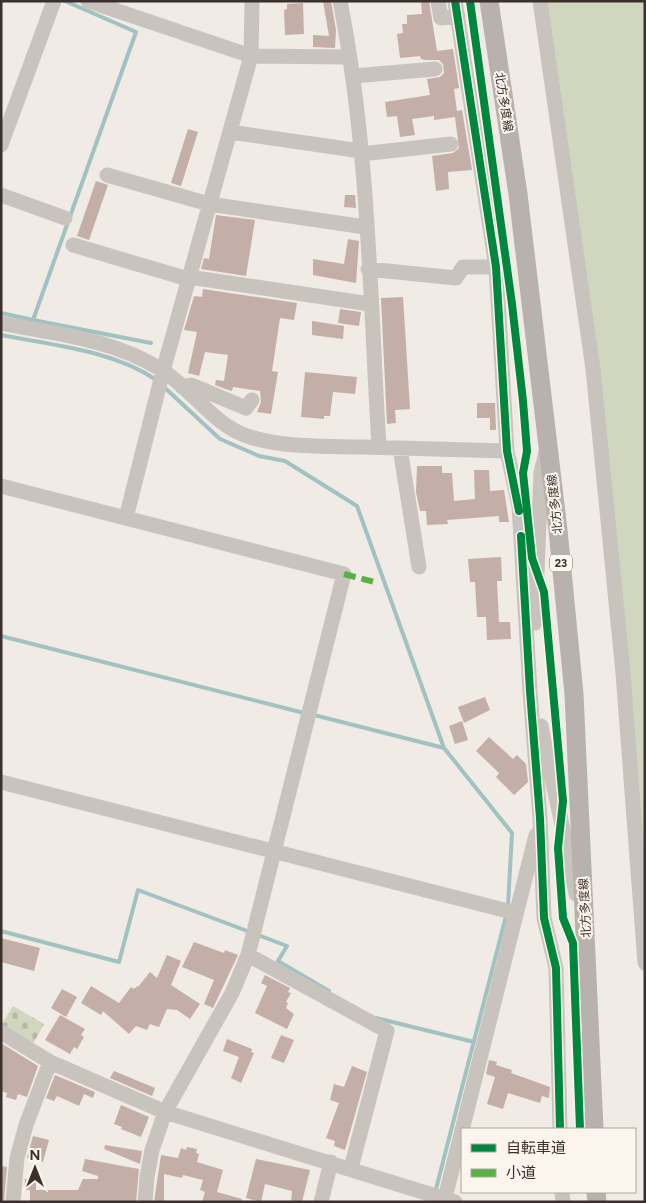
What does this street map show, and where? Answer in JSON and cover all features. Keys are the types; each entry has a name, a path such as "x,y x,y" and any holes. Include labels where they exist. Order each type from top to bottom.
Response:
{"main road":[{"name":"北方多度線","path":"489,1 518,194 548,443 574,694 594,1128"}],"street":[{"path":"1,146 54,1"},
{"path":"88,1 251,56 348,57"},
{"path":"126,518 188,278 251,56 252,1"},
{"path":"340,1 348,57 353,76 361,152 379,448"},
{"path":"540,1 593,369 623,673 645,963"},
{"path":"438,2 440,18 457,9 496,267 507,451 519,506 530,692 540,818 544,918 556,968 560,1128"},
{"path":"353,76 435,69"},
{"path":"230,132 361,152 451,144"},
{"path":"107,175 209,204 365,227"},
{"path":"1,195 65,218"},
{"path":"73,244 188,278 370,304"},
{"path":"368,269 456,278 463,267 496,267"},
{"path":"1,323 100,343 125,350 163,371 218,420 249,436 283,443 379,448 507,451"},
{"path":"182,386 191,385 246,408 252,400"},
{"path":"548,443 541,473 534,666 530,692 538,713 586,937"},
{"path":"400,448 419,567"},
{"path":"1,486 344,574 248,955 232,993 165,1112 152,1150 145,1202"},
{"path":"1,782 516,912"},
{"path":"465,1128 540,818"},
{"path":"248,955 387,1032 351,1168"},
{"path":"1,1032 50,1062 165,1112 351,1168 448,1200 461,1145"},
{"path":"13,1202 16,1158 26,1125 50,1062"},
{"path":"1,1156 16,1158"},
{"path":"321,1202 331,1162"}],"green space":[{"path":"545,1 645,1 645,924 627,670"},
{"path":"13,1006 44,1024 33,1044 1,1025"}],"building":[{"path":"323,1 331,1 336,30 335,48 313,47 313,35 329,36"},
{"path":"421,1 429,1 437,51 453,49 459,88 454,89 457,111 462,110 472,170 448,172 449,189 436,191 432,156 453,153 459,148 455,117 434,120 434,116 412,119 415,135 400,137 397,116 387,117 385,102 430,95 427,79 440,77 444,73 443,64 439,60 425,60 421,59 420,56 400,58 397,34 403,33 402,24 407,24 407,15 422,14"},
{"path":"303,3 304,34 285,35 284,10 287,9 287,4"},
{"path":"188,129 198,132 181,186 171,183"},
{"path":"96,181 108,185 89,240 77,236"},
{"path":"345,195 355,195 356,208 344,207"},
{"path":"216,215 255,220 246,276 201,269 204,258 209,259"},
{"path":"348,239 359,241 356,283 313,275 313,259 344,264"},
{"path":"203,289 297,303 294,320 280,318 272,371 278,372 271,414 257,412 261,402 260,391 233,387 232,391 215,385 216,380 224,381 228,355 205,352 199,376 188,373 197,332 184,330 194,296 202,297"},
{"path":"403,297 410,409 395,410 396,423 387,424 381,298"},
{"path":"340,309 361,312 359,326 338,323"},
{"path":"312,321 344,326 343,339 312,335"},
{"path":"305,372 357,377 355,394 333,392 330,416 324,416 324,419 301,417"},
{"path":"477,403 495,403 496,430 490,430 490,418 477,418"},
{"path":"417,466 442,466 442,473 452,473 454,501 475,499 474,470 489,470 490,491 504,490 509,522 499,522 499,516 447,520 448,524 427,525 426,511 420,511 416,492"},
{"path":"501,557 502,581 497,581 499,622 510,622 511,639 487,640 486,617 477,617 475,582 470,582 468,559"},
{"path":"485,697 490,710 464,723 458,707"},
{"path":"462,721 468,740 455,744 449,726"},
{"path":"489,737 513,759 517,755 526,764 528,782 514,795 496,777 499,773 476,751"},
{"path":"1,938 40,948 34,971 1,962"},
{"path":"194,942 224,953 225,950 238,955 213,1008 204,1004 214,980 182,967"},
{"path":"167,955 181,961 171,985 200,1004 190,1019 177,1010 167,1009 159,1027 150,1024 147,1030 136,1026 129,1034 103,1011 101,1015 81,1003 91,986 119,1003 131,987 134,989 138,987 150,972 157,978"},
{"path":"265,975 290,988 288,992 291,993 286,1002 288,1003 286,1008 294,1014 287,1029 255,1013 267,986 261,983"},
{"path":"62,989 77,997 66,1017 51,1008"},
{"path":"60,1015 85,1029 81,1035 84,1037 77,1049 74,1047 70,1054 45,1040"},
{"path":"281,1035 294,1040 284,1063 271,1058"},
{"path":"227,1039 252,1049 251,1052 254,1053 241,1083 231,1078 239,1057 223,1051"},
{"path":"1,1043 38,1066 27,1097 18,1094 16,1100 6,1097 7,1093 1,1091"},
{"path":"489,1060 497,1062 496,1065 512,1070 511,1073 550,1087 549,1098 542,1096 540,1103 508,1093 503,1109 487,1104 495,1077 486,1074"},
{"path":"352,1066 367,1072 345,1150 334,1146 335,1141 326,1138 339,1103 330,1100 334,1084 344,1087"},
{"path":"114,1071 155,1088 152,1096 110,1078"},
{"path":"55,1075 95,1092 93,1098 84,1094 79,1106 57,1096 54,1101 46,1098"},
{"path":"121,1105 149,1117 141,1137 114,1124"},
{"path":"33,1136 49,1140 43,1162 27,1158"},
{"path":"105,1145 142,1151 140,1164 104,1149"},
{"path":"187,1147 197,1149 196,1153 199,1154 197,1162 223,1170 217,1192 242,1199 241,1202 202,1202 205,1192 200,1190 203,1180 183,1175 182,1178 164,1174 164,1202 154,1202 161,1155 178,1158 181,1148 186,1150"},
{"path":"85,1159 139,1169 136,1202 30,1202 30,1190 78,1190 83,1179 98,1179 98,1176 82,1171"},
{"path":"256,1159 310,1170 302,1202 291,1202 292,1191 265,1184 261,1202 246,1198"},
{"path":"1,1166 7,1167 4,1202 1,1202"},
{"path":"25,1179 36,1179 36,1190 24,1190"}],"waterway":[{"path":"1,313 33,320 136,32 65,1"},
{"path":"33,320 151,343"},
{"path":"1,335 100,355 120,361 155,379"},
{"path":"164,387 220,439 259,456 285,461 357,506 444,748 512,833 508,906"},
{"path":"1,636 304,713"},
{"path":"314,715 444,748"},
{"path":"1,931 119,962 138,890 250,932"},
{"path":"436,1189 506,916"},
{"path":"258,935 287,946 278,961 329,991"},
{"path":"376,1018 474,1042"}],"marked path":[{"path":"344,574 378,583"}],"cycle path":[{"path":"455,1 496,267 507,451 519,511"},
{"path":"470,1 512,304 523,401 527,451 523,473 532,558 544,592 563,801 558,848 563,918 573,943 580,1128"},
{"path":"521,536 540,818 544,918 556,968 560,1128"}]}
